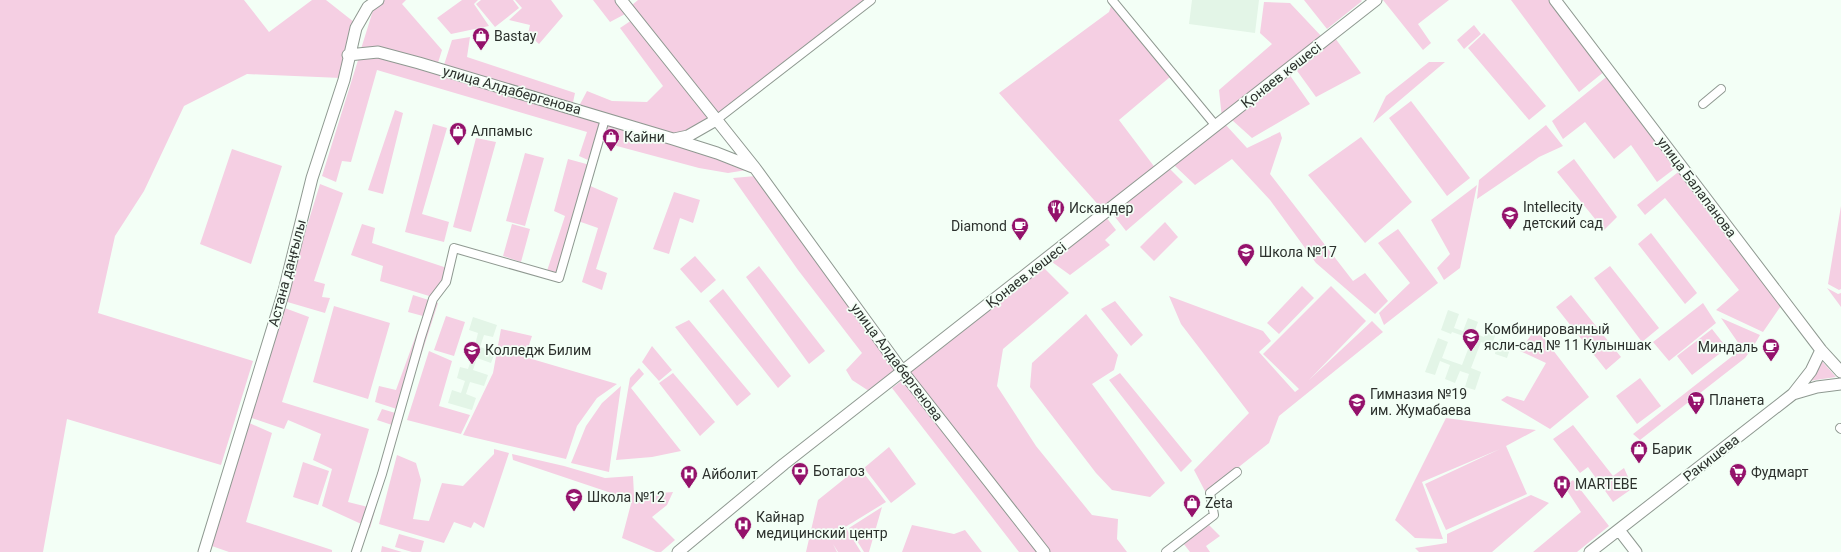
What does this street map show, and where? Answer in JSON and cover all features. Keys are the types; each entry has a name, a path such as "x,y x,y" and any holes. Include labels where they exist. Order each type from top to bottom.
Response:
{"street":[{"name":"Астана даңғылы","path":"204,552 284,291 312,178 344,80 348,55 356,28 368,7 378,0"},
{"path":"673,139 688,136 716,120 871,0"},
{"path":"1112,0 1216,126"},
{"name":"Қонаев көшесі","path":"678,552 784,464 1376,0"},
{"name":"улица Балапанова","path":"1555,0 1821,350 1841,372"},
{"name":"улица Алдабергенова","path":"626,2 716,120 755,168 903,372 1044,552"},
{"name":"улица Алдабергенова","path":"348,55 378,52 491,83 717,153 755,168"},
{"path":"1703,104 1721,89"},
{"path":"356,552 382,474 433,299 446,282 454,248 559,278 605,119"},
{"path":"1793,394 1811,371 1821,350"},
{"name":"Ракишева","path":"1590,552 1793,394 1841,384"},
{"path":"1166,552 1214,515 1210,494 1237,472"},
{"path":"1619,530 1636,552"}],"shaded area":[{"path":"0,0 244,0 269,32 312,0 326,0 359,26 341,78 247,74 184,106 144,191 115,236 98,313 253,361 221,465 67,419 43,552 0,552"},
{"path":"381,0 406,0 402,4 442,50 437,66 361,49 375,4"},
{"path":"462,0 478,0 474,4 489,26 451,34 437,18"},
{"path":"481,0 513,0 519,8 495,27 476,4"},
{"path":"515,0 551,0 563,16 539,44 528,34 530,25 509,20 522,8"},
{"path":"593,0 617,0 627,13 610,22"},
{"path":"638,0 866,0 718,116 632,5"},
{"path":"1192,0 1259,0 1255,33 1189,24"},
{"path":"1304,0 1361,0 1362,1 1327,29"},
{"path":"1383,0 1449,0 1418,24 1431,43 1423,50"},
{"path":"1511,0 1552,0 1605,71 1579,92"},
{"path":"1264,2 1290,3 1323,38 1222,118 1219,90 1272,44 1260,33"},
{"path":"1111,6 1170,77 1119,120 1156,169 1102,209 999,93 1109,12"},
{"path":"632,20 713,120 674,136 578,108 587,91 612,101 647,102 663,86 620,28"},
{"path":"1474,25 1481,34 1464,49 1457,40"},
{"path":"1484,33 1546,106 1529,120 1468,48"},
{"path":"470,37 467,57 575,93 572,107 443,68 452,40"},
{"path":"1335,38 1361,73 1316,97 1295,68"},
{"path":"377,54 601,122 588,160 579,156 587,132 377,70 351,162 342,161 336,182 322,176 359,57"},
{"path":"1429,62 1445,62 1373,123 1386,96"},
{"path":"1289,74 1310,104 1252,138 1232,120"},
{"path":"1610,74 1678,166 1657,182 1631,145 1614,159 1585,122 1563,139 1552,121"},
{"path":"1411,101 1470,178 1447,196 1389,118"},
{"path":"395,110 403,113 383,194 368,190"},
{"path":"607,122 753,169 728,173 699,168 602,142"},
{"path":"1224,123 1247,148 1280,132 1282,138 1270,174 1353,281 1365,273 1388,301 1375,314 1316,263 1270,200 1232,159 1195,185 1174,165"},
{"path":"433,124 447,128 422,214 449,222 444,242 405,232"},
{"path":"1546,125 1563,146 1539,157 1477,199 1479,180"},
{"path":"1361,137 1412,202 1365,243 1308,175"},
{"path":"476,138 496,142 471,232 453,227"},
{"path":"232,149 282,166 251,264 200,244"},
{"path":"525,153 544,158 525,226 506,221"},
{"path":"568,159 590,165 558,275 547,271 565,216 554,211"},
{"path":"1574,159 1617,217 1604,230 1557,172"},
{"path":"1169,168 1183,182 1126,231 1112,213"},
{"path":"1682,169 1783,303 1763,332 1716,310 1739,290 1665,198 1645,215 1637,205"},
{"path":"756,176 898,371 872,393 852,380 846,370 862,353 798,270 733,178"},
{"path":"320,184 343,193 314,281 325,284 322,297 330,298 325,313 284,301"},
{"path":"588,185 618,198 596,269 607,273 602,290 582,282 598,228 578,221"},
{"path":"1477,185 1460,268 1444,280 1437,268 1450,254 1431,220"},
{"path":"674,192 700,200 693,223 680,218 669,254 653,249"},
{"path":"1841,206 1841,289 1839,290 1828,284"},
{"path":"1106,217 1116,230 1105,240 1110,245 1070,275 1052,262"},
{"path":"1165,222 1178,237 1154,261 1140,247"},
{"path":"362,224 375,228 372,243 447,268 439,299 380,281 383,266 351,255"},
{"path":"512,224 530,229 521,262 503,256"},
{"path":"1398,229 1438,283 1384,325 1379,313 1410,283 1378,243"},
{"path":"1651,233 1697,293 1685,304 1638,244"},
{"path":"695,256 716,280 701,293 680,269"},
{"path":"759,266 825,351 809,364 746,277"},
{"path":"1610,266 1659,328 1642,342 1594,278"},
{"path":"1043,267 1069,293 1003,349 997,386 1036,446 1092,515 1118,519 1117,539 1127,552 1050,552 908,373"},
{"path":"1302,286 1314,298 1279,334 1267,323"},
{"path":"1331,286 1366,321 1309,380 1372,321 1383,332 1279,416 1269,443 1206,493 1194,470 1249,413 1181,324 1169,296 1263,331 1271,341 1259,352 1295,392 1299,389 1263,354"},
{"path":"1827,288 1838,294 1841,293 1841,307"},
{"path":"723,289 791,376 778,388 709,301"},
{"path":"413,295 438,303 403,411 375,402 379,386 396,390 423,316 408,312"},
{"path":"1571,295 1621,357 1606,370 1556,307"},
{"path":"1115,301 1143,335 1131,346 1101,309"},
{"path":"1703,303 1716,323 1669,361 1653,342"},
{"path":"334,306 390,323 368,399 313,382"},
{"path":"282,307 309,317 282,402 369,429 348,502 368,507 392,425 377,420 382,409 402,415 370,528 322,506 332,469 313,460 321,434 288,420 284,429 249,417"},
{"path":"1448,310 1459,314 1454,328 1463,331 1468,318 1478,322 1474,333 1484,337 1488,325 1497,329 1493,342 1498,344 1500,339 1512,343 1507,358 1495,354 1496,348 1481,342 1471,368 1481,372 1475,390 1465,387 1469,374 1460,371 1455,383 1445,379 1450,365 1440,361 1435,375 1425,372 1438,338 1448,342 1442,358 1462,365 1472,339 1441,330"},
{"path":"1086,314 1118,355 1114,370 1092,384 1165,483 1150,497 1112,490 1096,473 1030,387 1032,363"},
{"path":"446,316 465,322 454,356 434,350"},
{"name":"Колледж Билим","path":"473,317 497,325 493,337 484,335 480,347 495,352 491,363 477,358 473,370 488,375 484,386 470,382 466,394 476,398 472,410 448,403 452,390 461,393 465,381 457,378 460,367 468,369 472,357 464,354 468,343 475,345 478,333 469,330"},
{"path":"1721,318 1760,335 1753,347 1742,343 1739,344"},
{"path":"689,320 751,394 737,406 675,327"},
{"path":"1536,328 1589,397 1550,429 1501,400 1507,396 1524,401 1546,363 1520,351"},
{"path":"501,329 532,336 525,357 617,384 597,398 577,426 566,459 463,435 493,373"},
{"path":"1712,329 1727,348 1692,375 1677,356"},
{"path":"652,346 672,370 659,381 642,362"},
{"path":"1744,347 1751,350 1745,358 1640,440 1633,434"},
{"path":"429,351 452,361 439,406 470,415 461,434 407,420"},
{"path":"1821,360 1836,377 1809,381"},
{"path":"639,368 644,374 631,388 681,451 652,457 616,460 630,378"},
{"path":"673,373 715,422 700,436 659,383"},
{"path":"1120,373 1192,461 1181,472 1109,380"},
{"path":"1640,378 1661,406 1637,424 1616,396"},
{"path":"904,379 1041,552 1019,552 892,388"},
{"path":"621,386 609,472 571,463 586,426 602,403"},
{"path":"1446,418 1536,430 1506,446 1527,494 1446,530 1425,484 1500,449 1422,482 1443,539 1415,538 1395,520"},
{"path":"247,422 272,433 246,522 332,550 332,552 229,552 209,545"},
{"path":"1573,425 1613,476 1624,468 1633,488 1613,502 1588,467 1580,473 1553,439"},
{"path":"889,447 916,484 891,503 864,468"},
{"path":"494,449 509,453 484,528 474,522 471,528 454,522 444,543 379,524 397,455 416,463 421,480 413,519 429,521 442,483 463,486 494,454"},
{"path":"512,454 564,466 605,478 633,476 634,495 673,492 667,505 652,517 675,540 661,552 656,552 622,538 632,500 513,460"},
{"path":"303,462 329,471 318,505 293,497"},
{"path":"859,467 886,502 829,537 830,538 846,528 861,552 838,552 833,544 837,552 806,552 818,500"},
{"path":"1573,480 1609,526 1577,552 1533,552 1581,512 1564,486"},
{"path":"1531,495 1549,503 1492,552 1419,552 1415,548 1447,543 1447,534"},
{"path":"882,507 869,552 864,552 849,528"},
{"path":"912,525 954,534 965,530 982,552 902,552"},
{"path":"1209,525 1220,536 1206,546 1210,552 1190,552 1183,543"},
{"path":"399,534 424,541 421,552 412,552 395,547"},
{"path":"382,546 402,552 381,552"}],"place":[{"name":"Bastay","path":"481,51"},
{"name":"Алпамыс","path":"458,146"},
{"name":"Кайни","path":"611,152"},
{"name":"Искандер","path":"1056,223"},
{"name":"Intellecity детский сад","path":"1510,230"},
{"name":"Diamond","path":"1020,241"},
{"name":"Школа №17","path":"1246,267"},
{"name":"Комбинированный ясли-сад № 11 Кулыншак","path":"1471,352"},
{"name":"Миндаль","path":"1771,362"},
{"name":"Колледж Билим","path":"472,365"},
{"name":"Планета","path":"1696,415"},
{"name":"Гимназия №19 им. Жумабаева","path":"1357,417"},
{"name":"Барик","path":"1639,464"},
{"name":"Ботагоз","path":"800,486"},
{"name":"Фудмарт","path":"1738,487"},
{"name":"Айболит","path":"689,489"},
{"name":"MARTEBE","path":"1562,499"},
{"name":"Школа №12","path":"574,512"},
{"name":"Zeta","path":"1192,518"},
{"name":"Кайнар медицинский центр","path":"743,540"}]}
